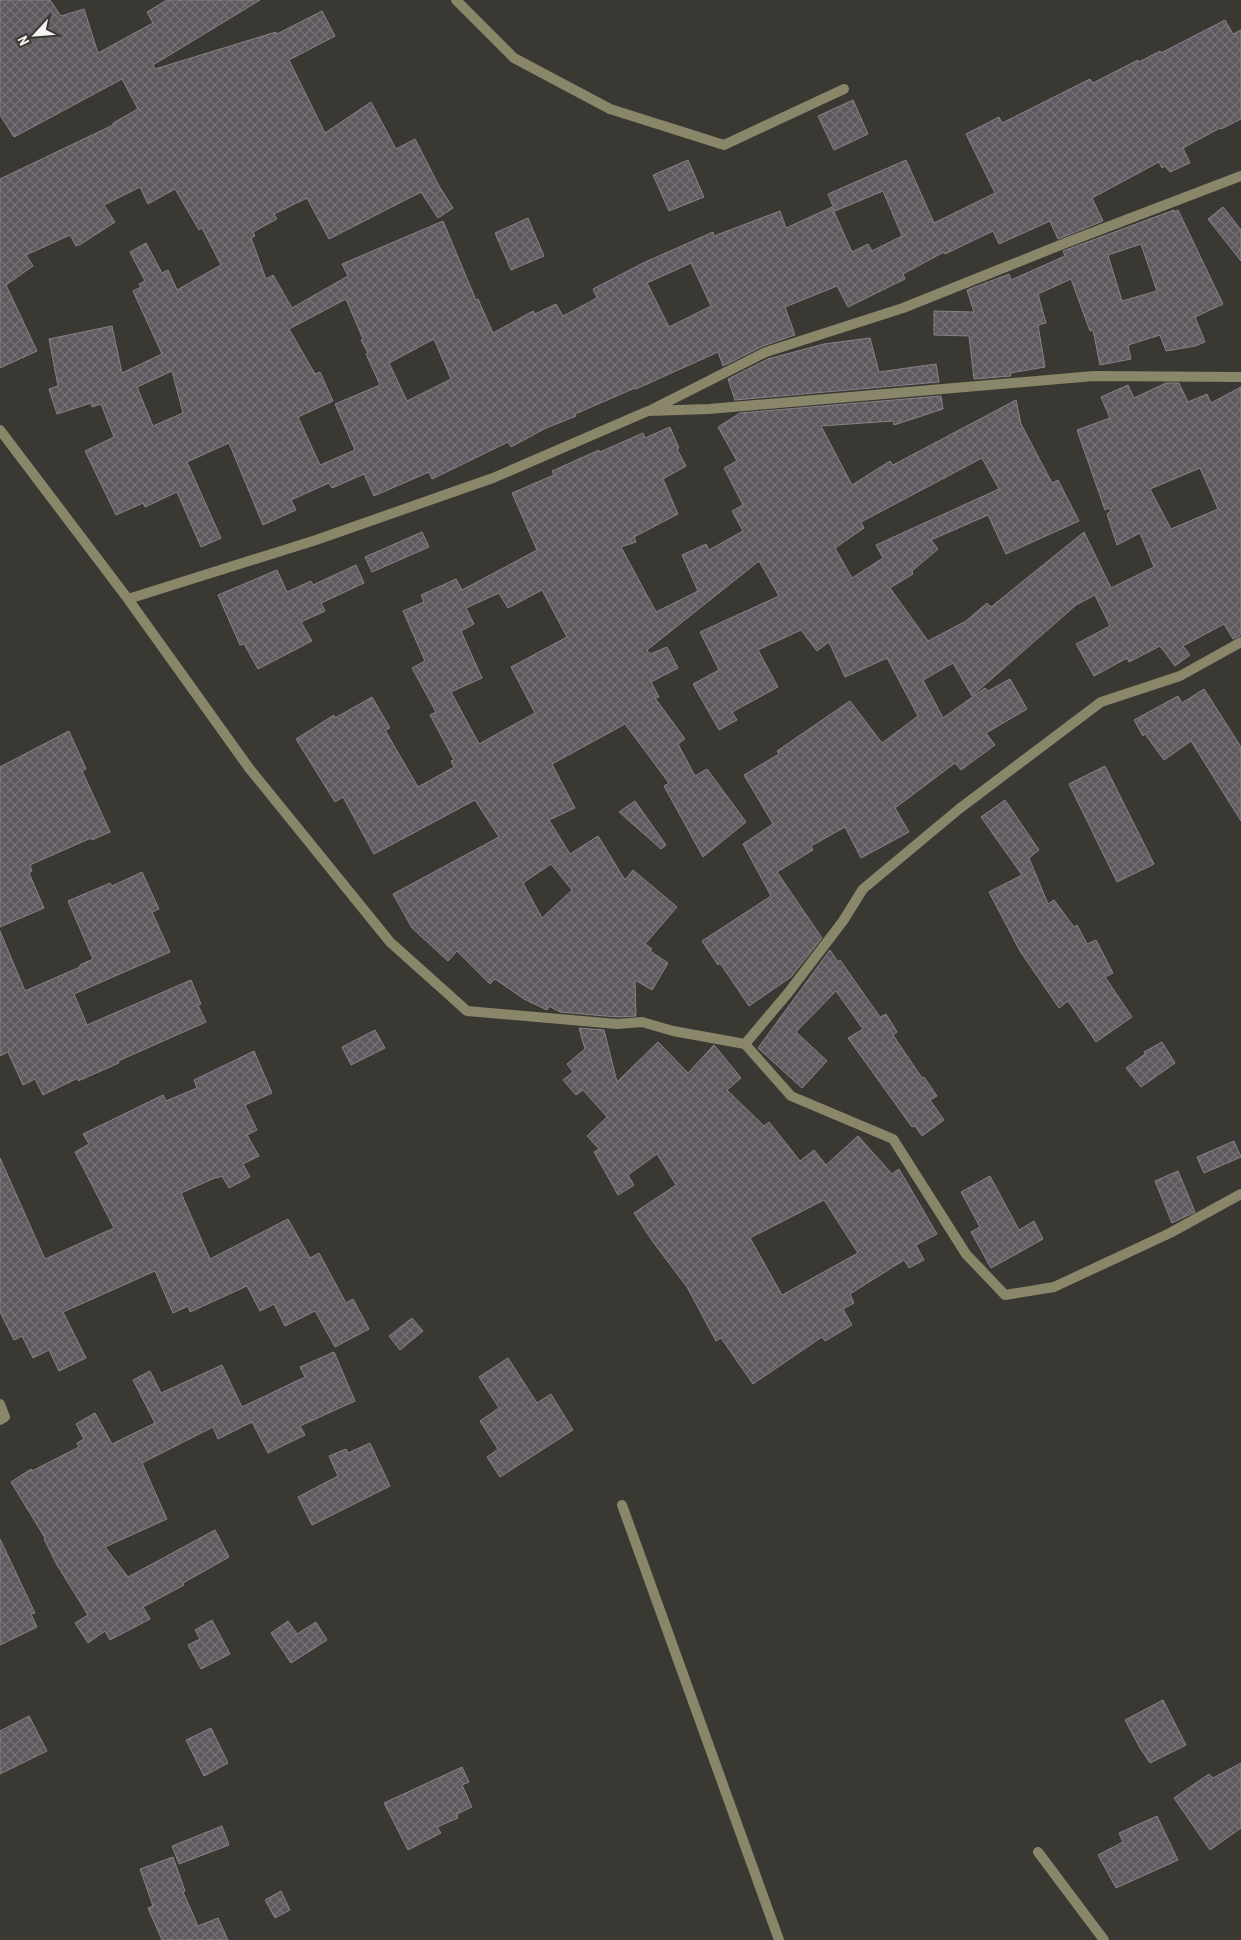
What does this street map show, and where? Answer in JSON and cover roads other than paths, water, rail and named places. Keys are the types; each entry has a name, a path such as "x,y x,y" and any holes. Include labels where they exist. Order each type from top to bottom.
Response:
{"street":[{"path":"456,0 514,58 610,109 724,145 844,89"},
{"path":"128,600 316,540 493,478 648,411 766,352 903,308 1241,176"},
{"path":"648,411 709,409 1094,376 1241,377"},
{"path":"0,430 128,600 249,768 390,942 468,1011 617,1024 642,1022 674,1031 745,1044 791,1096 893,1139 966,1254 1005,1295 1054,1287 1170,1233 1241,1194"},
{"path":"745,1044 788,994 842,921 863,889 959,809 1101,702 1180,676 1241,642"},
{"path":"0,1404 6,1417 0,1420"},
{"path":"622,1505 779,1940"},
{"path":"1038,1852 1104,1940"}]}
